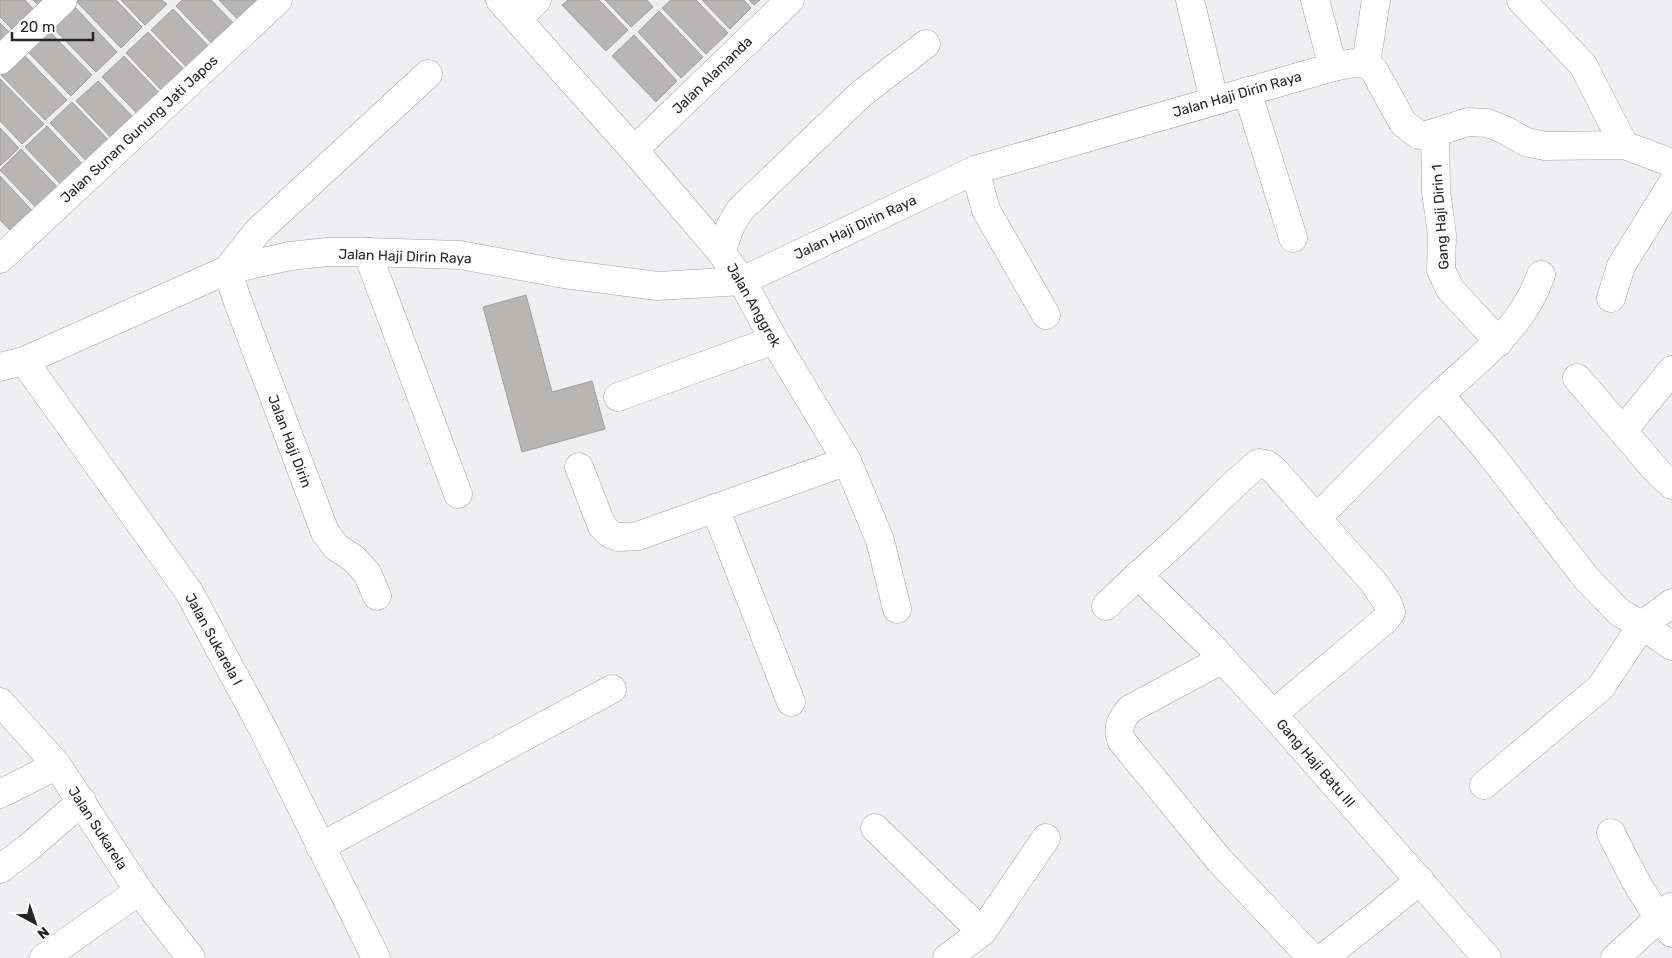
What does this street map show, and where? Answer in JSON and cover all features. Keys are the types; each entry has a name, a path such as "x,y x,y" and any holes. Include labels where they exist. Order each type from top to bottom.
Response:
{"street":[{"path":"0,60 62,0"},
{"name":"Jalan Sunan Gunung Jati Japos","path":"0,259 278,0"},
{"path":"508,9 537,0"},
{"name":"Jalan Alamanda","path":"634,150 790,0"},
{"path":"1190,0 1214,100"},
{"path":"1315,0 1333,67"},
{"path":"1376,0 1366,64 1374,70 1380,79 1403,123 1419,135 1427,135 1468,122 1487,123 1526,142 1545,146 1624,145 1672,163"},
{"path":"1521,0 1583,65 1624,145"},
{"name":"Jalan Anggrek","path":"508,9 634,150 721,252 742,281 774,340 847,461 880,540 897,609"},
{"path":"721,252 731,225 740,210 861,94 926,44"},
{"name":"Jalan Haji Dirin Raya","path":"12,364 227,270 290,256 326,252 367,252 460,256 564,274 658,286 742,281 975,170 1333,67 1354,63 1366,64"},
{"path":"227,270 258,231 428,74"},
{"path":"1246,91 1292,238"},
{"name":"Gang Haji Dirin 1","path":"1436,132 1436,191 1442,235 1441,270 1450,289 1499,342"},
{"path":"975,170 986,210 1046,315"},
{"path":"1611,298 1621,266 1672,184"},
{"path":"367,252 458,494"},
{"name":"Jalan Haji Dirin","path":"227,270 241,312 325,532 336,547 352,558 367,573 377,596"},
{"path":"1317,518 1440,395 1499,342 1522,315 1536,291 1541,275"},
{"path":"618,396 774,340"},
{"name":"Jalan Sukarela I","path":"12,364 189,592 263,729 320,847 372,948"},
{"path":"1623,431 1672,370"},
{"path":"1577,378 1672,485"},
{"path":"1440,395 1488,451 1586,578 1620,613 1642,625 1672,646"},
{"path":"579,467 602,526 610,534 618,537 638,536 847,461"},
{"path":"1106,606 1246,473 1259,463 1268,465 1374,583 1392,612 1385,620 1273,714"},
{"path":"715,508 791,702"},
{"name":"Gang Haji Batu III","path":"1138,575 1223,659 1487,958"},
{"path":"1484,785 1601,687 1642,625 1672,603"},
{"path":"1223,659 1130,709 1120,721 1119,732 1121,740 1220,862 1312,958"},
{"path":"320,847 612,689"},
{"name":"Jalan Sukarela","path":"1,704 57,765 139,891 192,958"},
{"path":"0,794 57,765"},
{"path":"0,869 28,848 82,801"},
{"path":"875,828 982,932"},
{"path":"1611,833 1649,905 1667,919 1614,958"},
{"path":"948,958 982,932 1046,838"},
{"path":"1323,958 1420,880"},
{"path":"44,958 139,891"}],"building":[{"path":"0,0 25,0 38,14 17,34 0,17"},
{"path":"33,0 53,0 43,10"},
{"path":"79,0 116,0 142,27 121,48 77,2"},
{"path":"121,0 162,0 167,4 145,25"},
{"path":"182,0 211,0 241,31 220,52 176,6"},
{"path":"219,0 260,0 245,27"},
{"path":"568,0 599,0 628,30 606,51 562,5"},
{"path":"605,0 647,0 653,7 631,27"},
{"path":"671,0 696,0 728,33 706,54 662,8"},
{"path":"702,0 744,0 751,8 730,29"},
{"path":"749,0 760,0 754,5"},
{"path":"74,6 117,52 96,72 52,27"},
{"path":"173,9 217,55 195,76 151,30"},
{"path":"659,11 703,57 681,78 638,32"},
{"path":"0,23 14,37 0,51"},
{"path":"48,30 92,75 71,96 27,51"},
{"path":"148,32 192,78 170,99 126,53"},
{"path":"634,35 677,81 656,102 612,56"},
{"path":"23,54 67,100 45,120 1,75"},
{"path":"124,56 168,102 146,123 102,77"},
{"path":"0,79 44,124 22,144 0,121"},
{"path":"98,81 142,126 120,147 76,101"},
{"path":"72,102 116,148 94,169 50,123"},
{"path":"47,126 90,172 69,193 25,147"},
{"path":"0,128 19,148 0,166"},
{"path":"21,149 65,195 43,215 0,170"},
{"path":"0,176 40,219 19,239 0,220"},
{"path":"526,295 552,392 592,381 605,429 522,452 483,307"}]}
